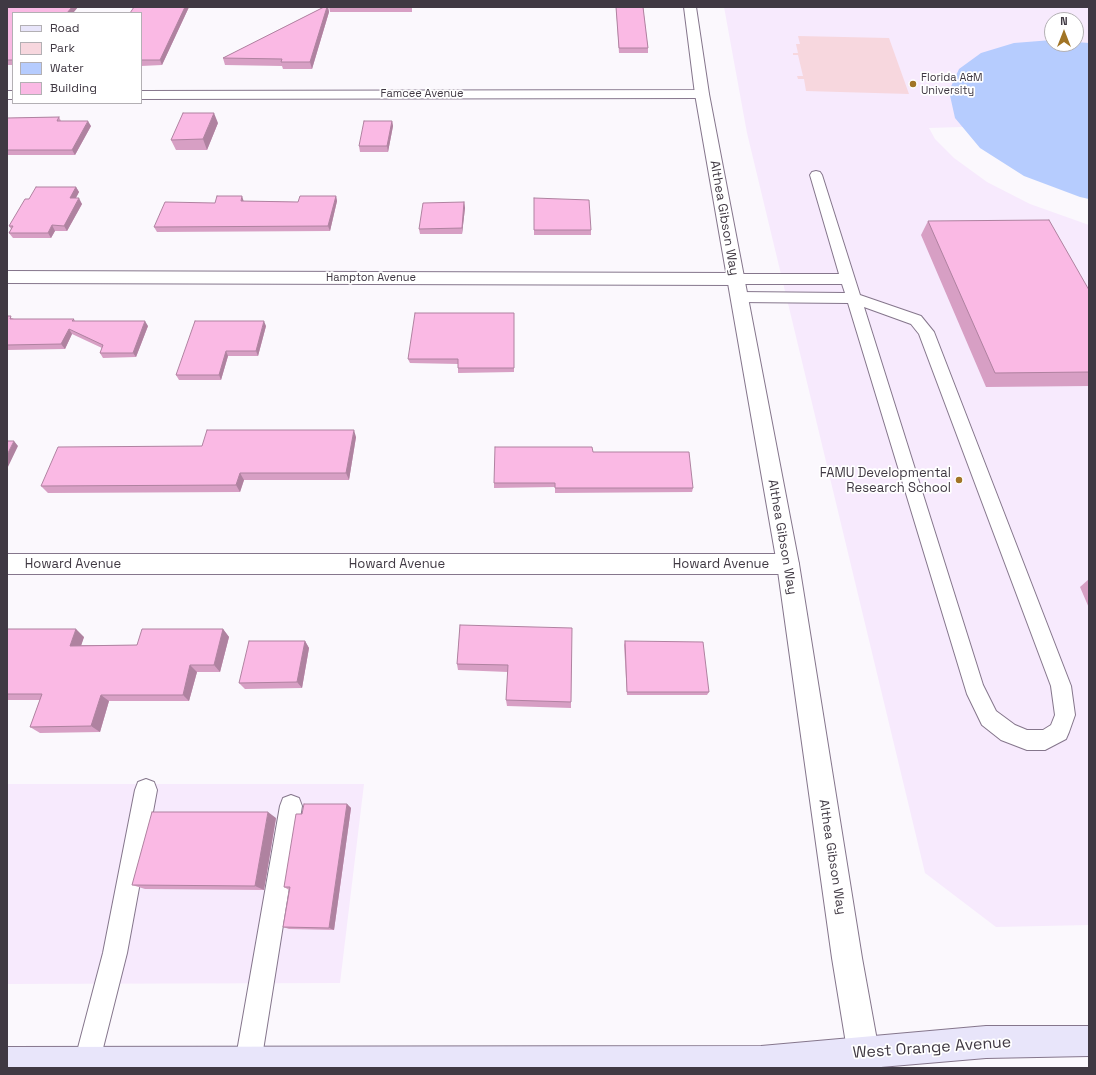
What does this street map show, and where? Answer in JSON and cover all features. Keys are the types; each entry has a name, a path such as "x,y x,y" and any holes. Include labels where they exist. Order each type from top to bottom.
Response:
{"main road":[{"name":"West Orange Avenue","path":"7,1063 97,1065 248,1063 865,1061 986,1042 1089,1041"}],"street":[{"name":"Althea Gibson Way","path":"690,7 702,94 736,288 788,564 847,958 865,1061"},
{"name":"Famcee Avenue","path":"142,95 702,94"},
{"name":"Hampton Avenue","path":"7,278 736,288"},
{"name":"Howard Avenue","path":"7,564 788,564"}],"lane":[{"path":"736,288 854,298 916,320 926,332 1061,686 1065,715 1059,732 1045,740 1027,740 1008,733 989,718 974,687 854,298 848,279 816,175"},
{"path":"736,288 848,279"},
{"path":"97,1065 115,954 146,790"},
{"path":"248,1063 291,806"}],"shaded area":[{"name":"FAMU Developmental Research School","path":"724,7 1089,7 1089,123 929,128 935,139 954,158 987,182 1030,204 1089,225 1089,925 996,927 925,873 747,133"},
{"path":"7,784 364,784 340,983 7,984"}],"green space":[{"path":"798,36 889,38 909,94 806,91 804,79 798,79 797,76 803,76 798,55 793,55 793,53 798,53 796,44 800,44"}],"water":[{"path":"1044,41 1044,52 1084,52 1084,43 1089,43 1089,199 1024,176 980,148 955,118 949,91 959,69 981,53 1014,43"}],"building":[{"path":"7,7 72,7 68,12 12,12 12,60 7,60"},
{"path":"134,7 185,7 160,60 142,60 142,12 131,12"},
{"path":"324,7 327,7 310,62 281,62 282,59 223,58"},
{"path":"616,7 643,7 648,48 619,48"},
{"path":"183,113 214,113 203,139 171,140"},
{"path":"59,117 57,121 88,121 72,150 7,150 7,118"},
{"path":"364,121 392,121 387,146 359,146"},
{"path":"36,187 76,187 70,198 79,198 64,226 52,225 48,233 9,233 13,226 9,226 25,199 29,199"},
{"path":"217,196 242,196 241,201 298,202 300,196 336,196 328,226 154,227 165,202 215,203"},
{"path":"534,198 589,200 591,230 534,230"},
{"path":"464,202 462,228 419,229 423,203"},
{"path":"1049,220 1089,290 1089,372 995,373 928,221"},
{"path":"415,313 514,313 514,368 458,368 458,359 408,359"},
{"path":"7,316 11,316 10,319 145,321 133,353 100,353 103,345 69,329 61,344 7,345"},
{"path":"195,321 264,321 256,351 226,351 219,375 176,375"},
{"path":"207,430 354,430 346,473 240,473 236,485 41,486 58,447 202,446"},
{"path":"7,441 14,441 7,455"},
{"path":"495,447 592,447 593,452 689,452 693,488 555,488 555,483 494,483"},
{"path":"460,625 572,628 571,702 506,700 508,665 457,664"},
{"path":"7,629 76,629 70,646 137,645 142,629 223,629 214,665 190,665 183,695 101,695 91,726 30,727 42,694 7,694"},
{"path":"249,641 305,641 297,682 239,683"},
{"path":"625,641 703,642 709,692 627,692"},
{"path":"304,804 347,804 329,928 283,927 290,887 284,887 296,814 302,814"},
{"path":"152,812 268,812 255,886 132,885"}],"place":[{"name":"Florida A&M University","path":"913,84"},
{"name":"FAMU Developmental Research School","path":"959,480"}]}
